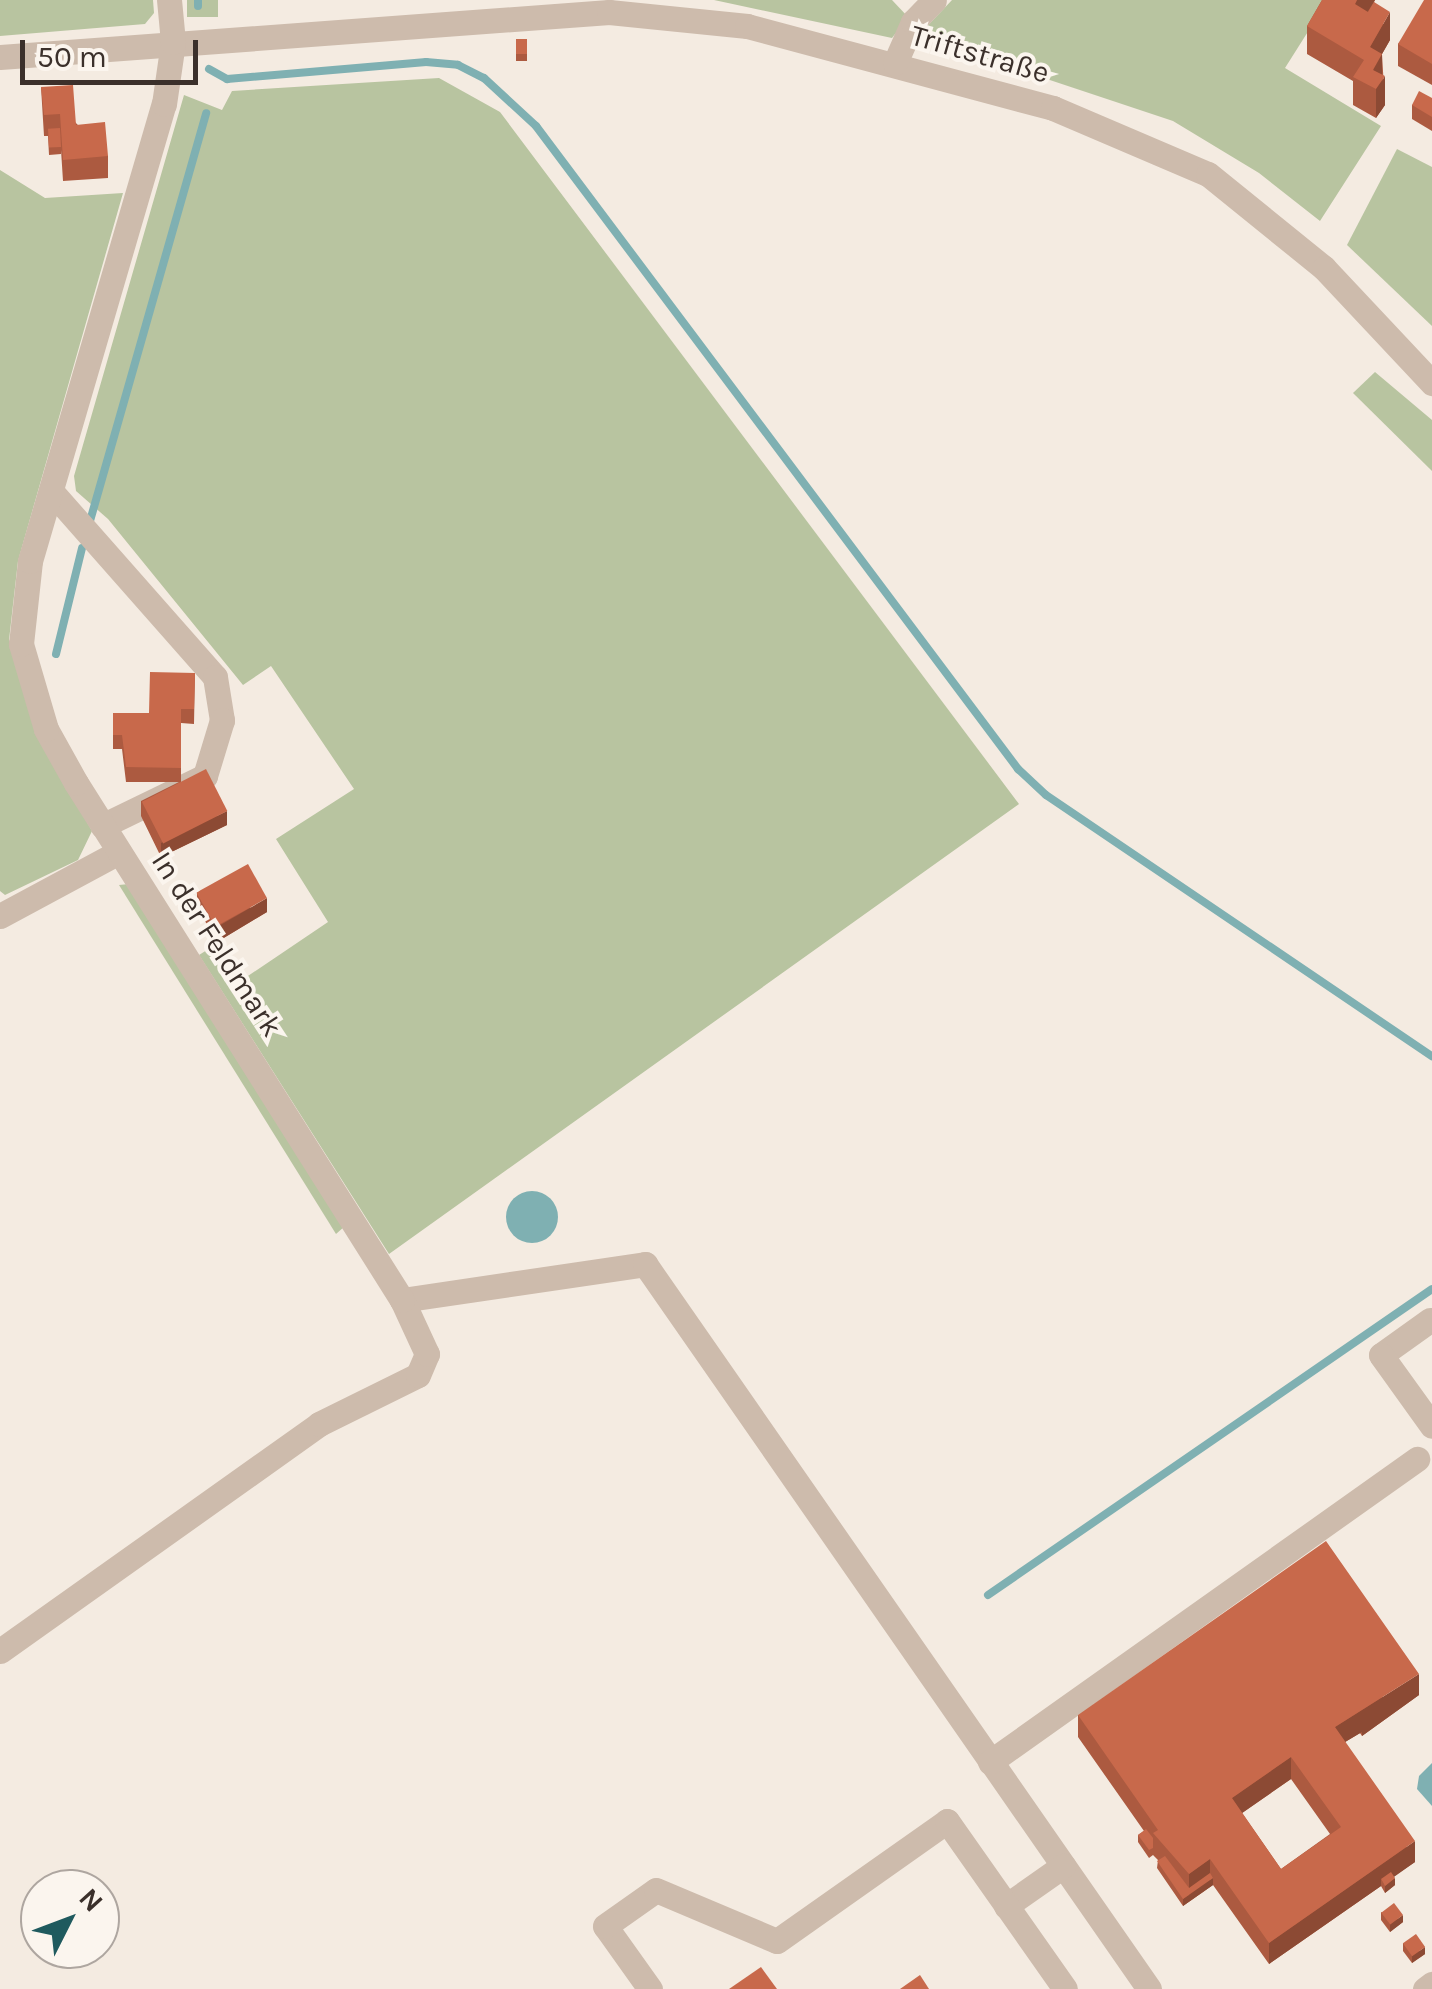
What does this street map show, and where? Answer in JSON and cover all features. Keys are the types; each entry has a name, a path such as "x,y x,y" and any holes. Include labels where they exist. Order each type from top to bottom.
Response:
{"street":[{"name":"In der Feldmark","path":"0,1651 319,1424 418,1375 427,1354 402,1300 102,826 46,730 21,644 30,561 164,104 173,42 169,0"},
{"path":"894,63 913,22 934,0"},
{"name":"Triftstraße","path":"0,57 610,12 747,26 1053,108 1208,174 1324,268 1432,383"},
{"path":"51,491 215,677 222,720 205,776 102,826"},
{"path":"0,916 119,852"},
{"path":"402,1300 645,1264 1149,1989"},
{"path":"1430,1320 1381,1355 1432,1426"},
{"path":"990,1762 1417,1459"},
{"path":"650,1989 605,1926 656,1890 777,1941 947,1821 1065,1989"},
{"path":"1006,1906 1063,1866"},
{"path":"1425,1989 1432,1984"}],"green space":[{"path":"0,0 153,0 154,13 145,24 0,36"},
{"path":"187,0 218,0 218,17 187,17"},
{"path":"714,0 892,0 908,17 892,38"},
{"path":"952,0 1328,0 1285,68 1381,126 1320,221 1259,173 1173,121 918,36"},
{"path":"439,78 500,112 1019,804 389,1254 199,955 215,945 239,982 328,922 276,839 354,789 271,666 243,685 108,519 76,491 74,476 184,95 222,110 232,91"},
{"path":"1397,149 1432,167 1432,326 1347,245"},
{"path":"0,170 45,198 123,193 18,561 9,640 36,733 92,831 78,860 5,895 0,891"},
{"path":"1375,372 1432,420 1432,471 1353,393"},
{"path":"129,884 345,1226 336,1234 119,885"}],"water":[{"path":"532,1191 551,1198 558,1217 551,1236 532,1243 513,1236 506,1217 513,1198"},
{"path":"1432,1763 1432,1806 1417,1789 1419,1776"}],"building":[{"path":"1322,0 1357,0 1355,4 1368,12 1374,2 1390,12 1370,47 1382,54 1373,70 1385,76 1376,89 1353,77 1364,60 1307,26"},
{"path":"1424,0 1432,0 1432,64 1398,44"},
{"path":"516,39 527,39 527,54 516,54"},
{"path":"73,85 76,125 105,122 108,156 63,160 60,114 44,115 41,87"},
{"path":"1419,91 1432,98 1432,117 1412,105"},
{"path":"60,128 61,147 49,148 48,129"},
{"path":"150,672 195,673 194,709 181,709 181,768 126,767 122,735 113,735 113,713 149,713"},
{"path":"206,769 227,811 163,844 142,802"},
{"path":"248,864 267,898 215,927 196,893"},
{"path":"1326,1541 1419,1674 1335,1727 1415,1841 1269,1943 1210,1859 1189,1874 1153,1833 1158,1830 1078,1715","holes":["1291,1757 1341,1827 1281,1869 1232,1798"]},
{"path":"1146,1829 1153,1838 1153,1848 1149,1850 1138,1835"},
{"path":"1165,1856 1189,1888 1210,1873 1213,1878 1183,1899 1157,1861"},
{"path":"1391,1872 1395,1878 1385,1886 1381,1879"},
{"path":"1394,1903 1403,1915 1390,1925 1381,1913"},
{"path":"1416,1934 1425,1947 1412,1956 1403,1943"},
{"path":"761,1967 777,1989 729,1989"},
{"path":"920,1975 929,1989 900,1989"}],"waterway":[{"path":"198,0 198,6"},
{"path":"209,69 227,79 426,62 458,65 484,78 536,126 1018,769 1046,795 1432,1056"},
{"path":"90,521 206,113"},
{"path":"56,654 82,548"},
{"path":"988,1595 1432,1289"}]}
